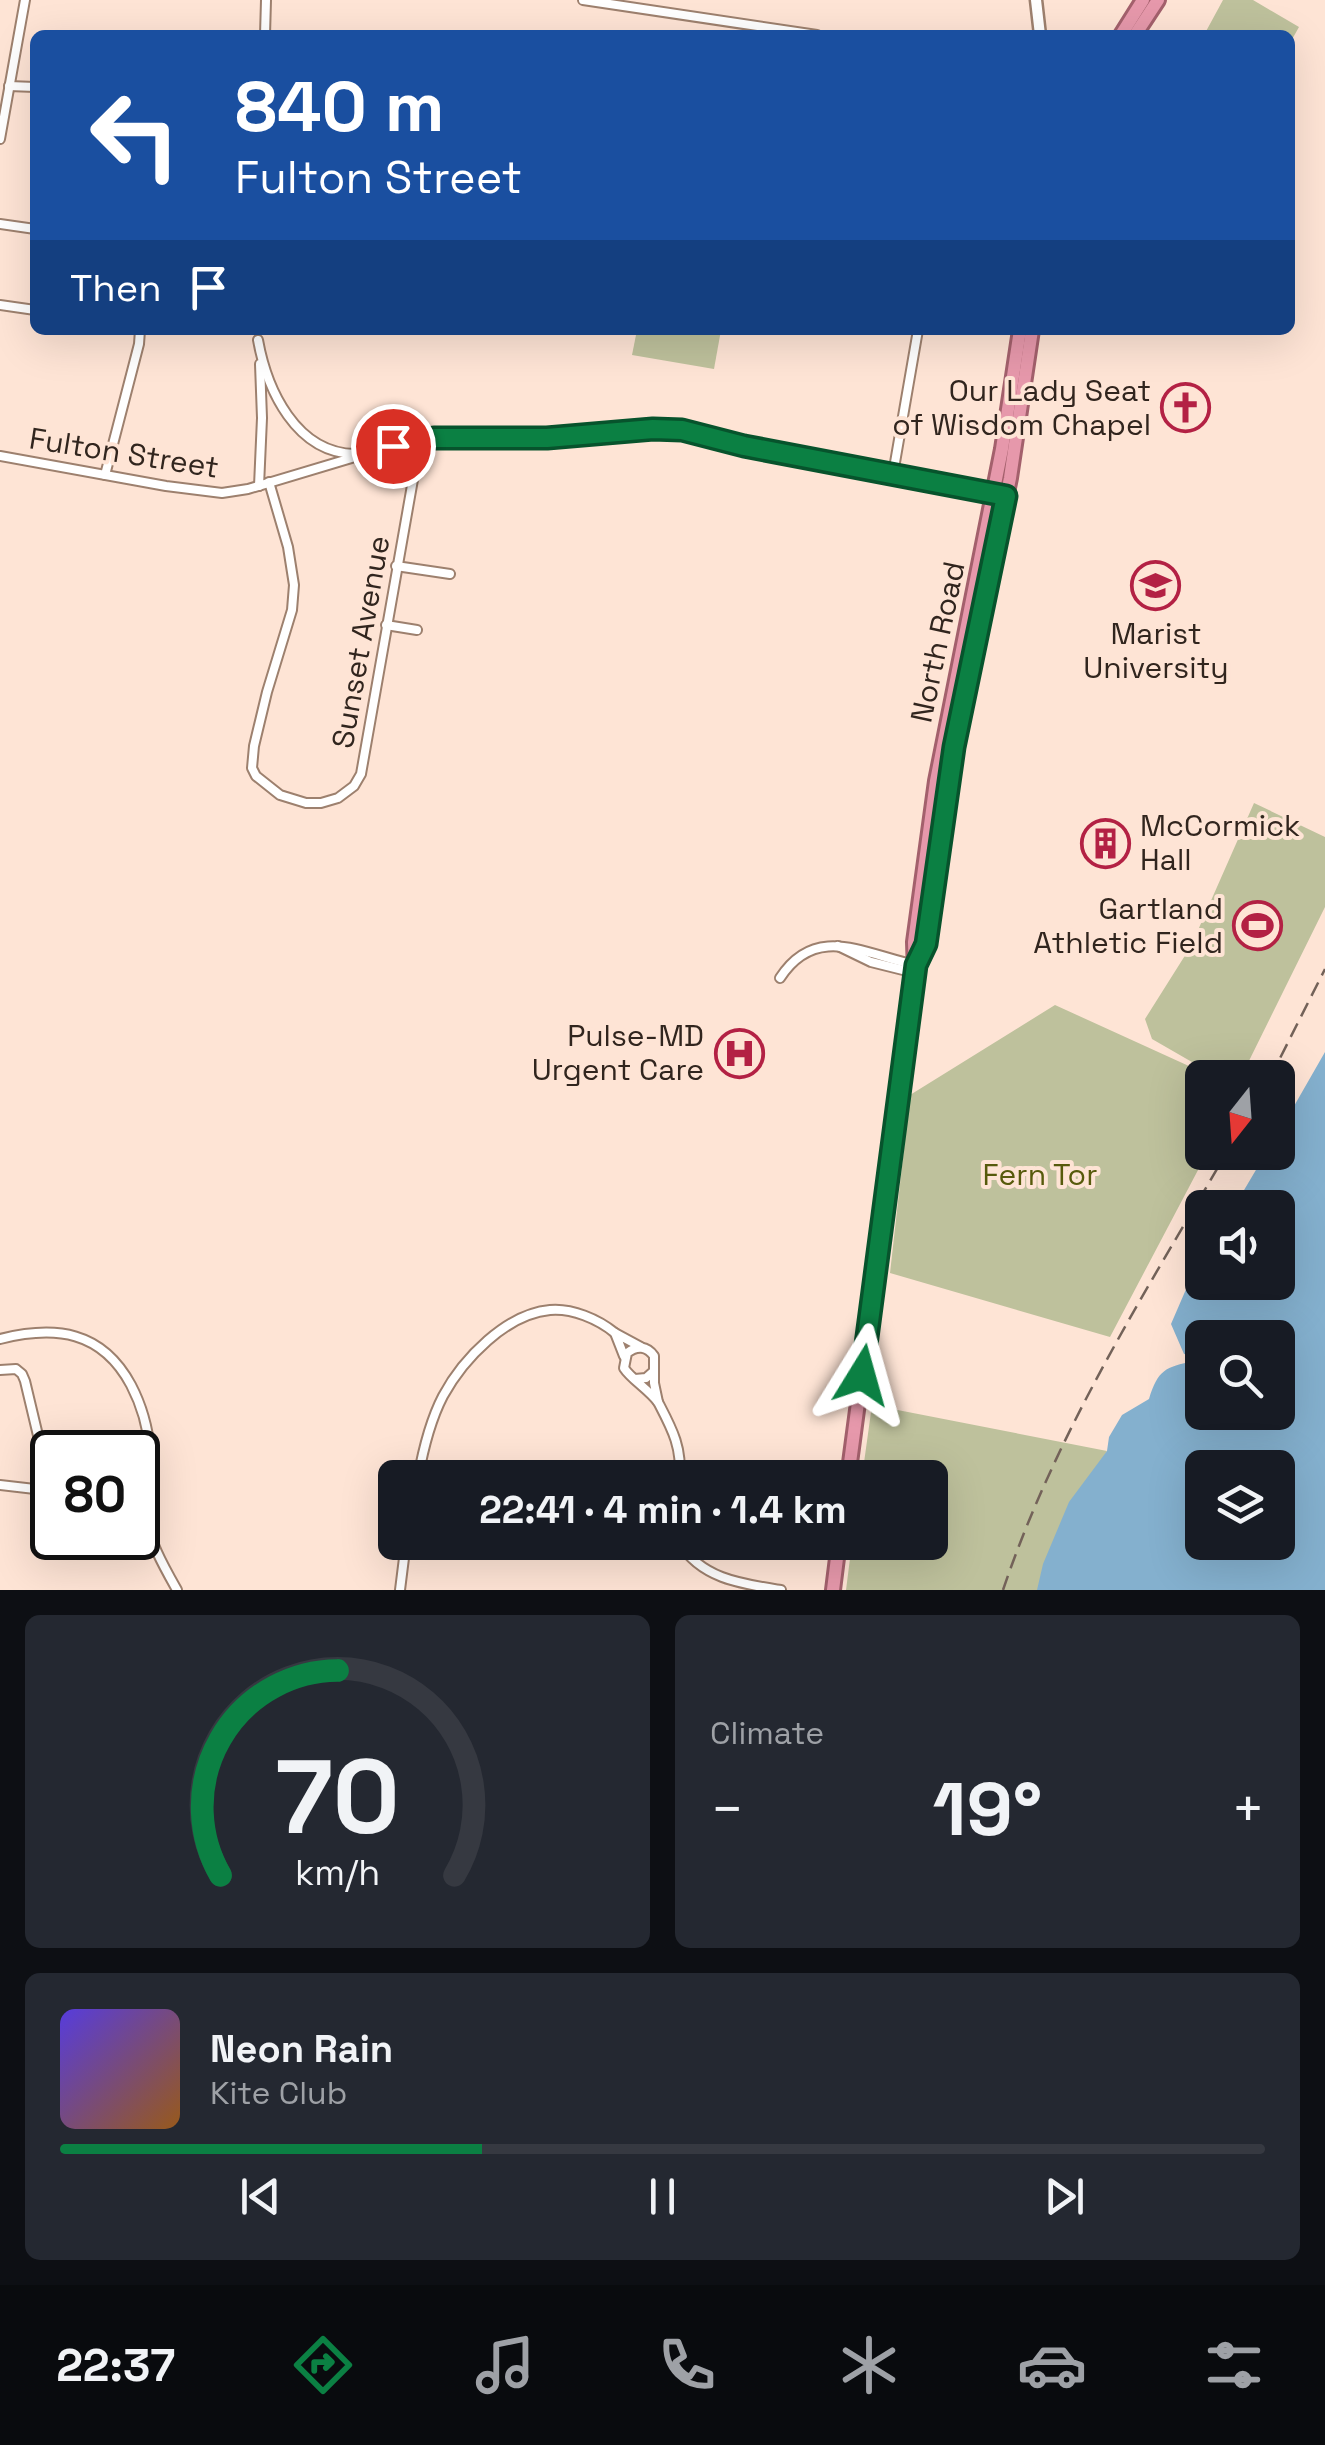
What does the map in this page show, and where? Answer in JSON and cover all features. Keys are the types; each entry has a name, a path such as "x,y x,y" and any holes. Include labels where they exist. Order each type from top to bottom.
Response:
{"highway":[{"path":"1124,30 1143,0"},
{"path":"1138,30 1158,0"},
{"name":"North Road","path":"1000,495 1019,335"},
{"name":"North Road","path":"850,1460 916,969 914,942 934,794 1031,335"},
{"path":"832,1590 836,1560"}],"street":[{"path":"0,139 25,0"},
{"path":"264,30 266,0"},
{"path":"583,0 768,30"},
{"path":"1036,0 1039,30"},
{"path":"9,86 30,88"},
{"path":"0,224 30,228"},
{"path":"0,305 30,309"},
{"path":"105,475 140,335"},
{"path":"258,335 275,394 299,429 336,452 370,452"},
{"path":"258,335 262,418 259,486"},
{"path":"893,474 917,335"},
{"name":"Fulton Street","path":"0,456 213,493 259,486 420,440 682,430 744,446 1000,495"},
{"name":"Sunset Avenue","path":"269,482 288,547 294,585 292,610 258,728 252,768 268,788 280,795 321,803 338,798 354,786 361,774 420,440"},
{"path":"396,566 450,574"},
{"path":"386,624 417,630"},
{"path":"780,978 793,960 808,951 838,946 851,946 916,969"},
{"path":"422,1460 444,1395 469,1359 522,1318 548,1310 586,1316 651,1352 658,1402"},
{"path":"0,1339 38,1333 67,1334 92,1342 113,1358 126,1376 147,1430"},
{"path":"615,1333 626,1373 658,1402 677,1440 681,1460"},
{"path":"624,1358 641,1347"},
{"path":"0,1370 16,1369 22,1374 36,1430"},
{"path":"635,1379 646,1378 654,1371"},
{"path":"0,1485 30,1488"},
{"path":"160,1556 177,1590"},
{"path":"400,1590 404,1560"},
{"path":"692,1560 714,1574 781,1590"}],"green space":[{"path":"1223,0 1253,0 1299,27 1295,34 1295,30 1207,30"},
{"path":"636,335 720,335 714,369 632,355"},
{"name":"Gartland Athletic Field","path":"1254,803 1325,837 1325,907 1249,1060 1188,1060 1152,1039 1145,1019 1191,946"},
{"name":"Fern Tor","path":"1055,1005 1185,1064 1185,1170 1198,1170 1110,1337 890,1273 910,1095"},
{"path":"872,1405 1107,1451 1038,1590 846,1590 850,1560 948,1560 948,1460 864,1460"}],"water":[{"path":"1325,1052 1325,1590 1037,1590 1043,1564 1069,1502 1107,1451 1109,1437 1122,1415 1149,1399 1164,1371 1185,1363 1185,1430 1295,1430 1295,1320 1185,1320 1185,1354 1171,1324 1185,1292 1185,1300 1295,1300 1295,1190 1244,1190 1256,1170 1295,1170 1295,1104"}],"railway":[{"path":"1279,1060 1325,969"},
{"path":"1003,1590 1024,1532 1075,1420 1217,1170"}],"place":[{"name":"Our Lady Seat of Wisdom Chapel","path":"1186,408"},
{"name":"Marist University","path":"1156,585"},
{"name":"McCormick Hall","path":"1105,843"},
{"name":"Gartland Athletic Field","path":"1258,926"},
{"name":"Pulse-MD Urgent Care","path":"739,1053"}],"route":[{"path":"393,446 434,438 547,438 682,430 744,446 1006,496 954,747 926,944 916,965 862,1375"}]}
